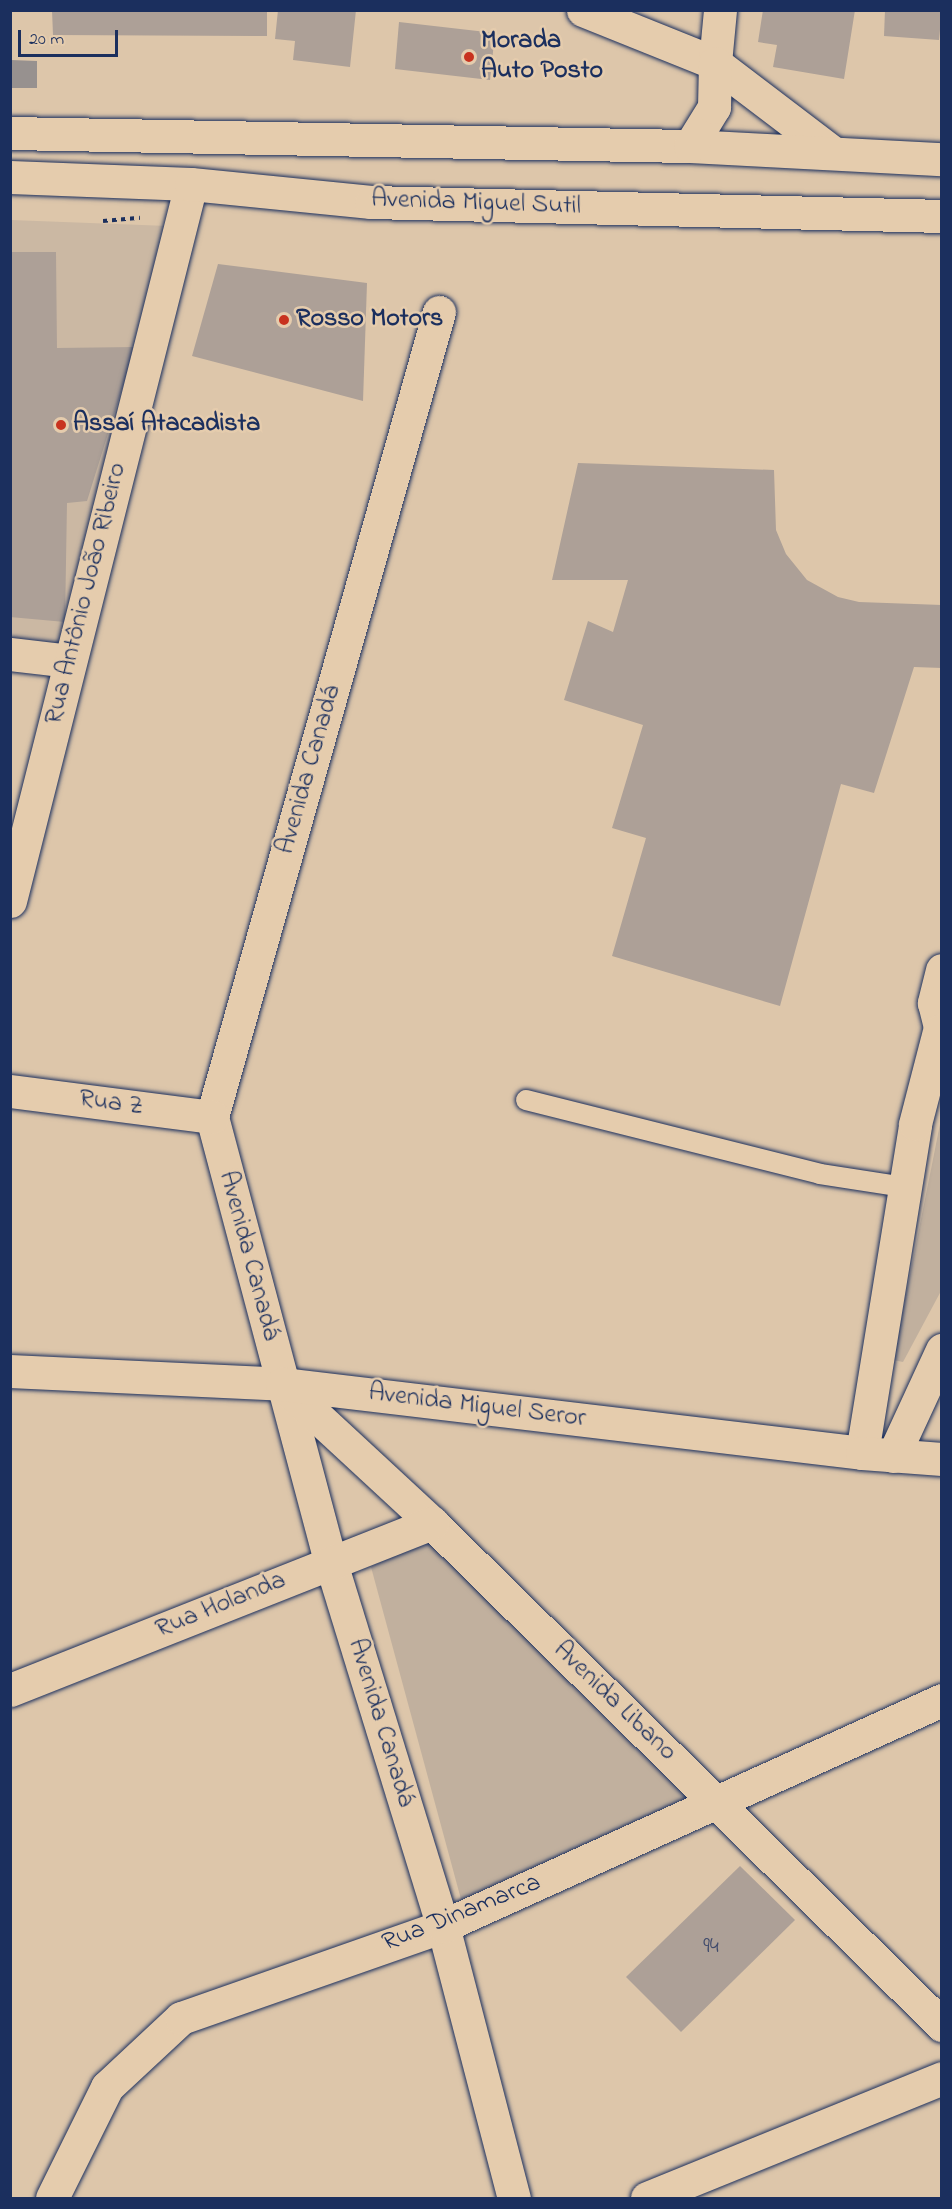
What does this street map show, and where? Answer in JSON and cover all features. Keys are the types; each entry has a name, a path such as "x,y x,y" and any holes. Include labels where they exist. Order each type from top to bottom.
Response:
{"main road":[{"path":"583,10 715,63 831,151"},
{"path":"690,146 714,107 720,10"},
{"path":"10,133 690,146 831,151 942,159"},
{"name":"Avenida Miguel Sutil","path":"10,177 191,184 371,202 942,216"},
{"name":"Rua Antônio João Ribeiro","path":"10,901 191,184"},
{"name":"Avenida Canadá","path":"439,312 212,1117 331,1563 443,1926 514,2199"},
{"path":"10,654 70,661"},
{"path":"877,1455 904,1187 915,1124 940,1033 934,1003 942,970"},
{"name":"Rua Z","path":"10,1090 212,1117"},
{"path":"877,1455 942,1350"},
{"name":"Avenida Miguel Seror","path":"10,1371 282,1384 877,1455 942,1459"},
{"name":"Avenida Libano","path":"282,1384 432,1523 942,2025"},
{"name":"Rua Holanda","path":"10,1690 432,1523"},
{"name":"Rua Dinamarca","path":"52,2199 107,2087 181,2018 443,1926 718,1804 942,1700"},
{"path":"647,2199 942,2078"}],"lane":[{"path":"526,1100 820,1174 904,1187"}],"shaded area":[{"path":"11,60 37,61 37,88 11,88"},
{"name":"Assaí Atacadista","path":"11,220 168,226 59,646 11,641"},
{"path":"941,1119 941,1291 903,1362 893,1360"},
{"path":"431,1535 699,1801 462,1903 371,1567"}],"building":[{"path":"52,10 267,10 267,36 53,35"},
{"path":"278,10 356,10 350,67 293,60 295,41 275,39"},
{"path":"763,10 855,10 844,79 773,67 777,45 758,42"},
{"path":"885,10 942,10 939,40 884,36"},
{"path":"399,22 495,33 490,80 395,69"},
{"name":"Assaí Atacadista","path":"10,252 56,252 57,348 135,347 87,501 67,503 65,622 10,617"},
{"name":"Rosso Motors","path":"218,264 367,283 363,401 192,356"},
{"path":"578,463 774,470 776,530 786,554 807,580 838,597 859,602 942,605 942,668 914,667 874,793 841,784 780,1006 612,956 646,838 612,828 643,725 564,700 588,621 613,632 628,580 552,580"},
{"path":"740,1866 795,1920 681,2032 626,1977"}],"place":[{"name":"Morada Auto Posto","path":"469,57"},
{"name":"Rosso Motors","path":"284,320"},
{"name":"Assaí Atacadista","path":"61,425"}]}
